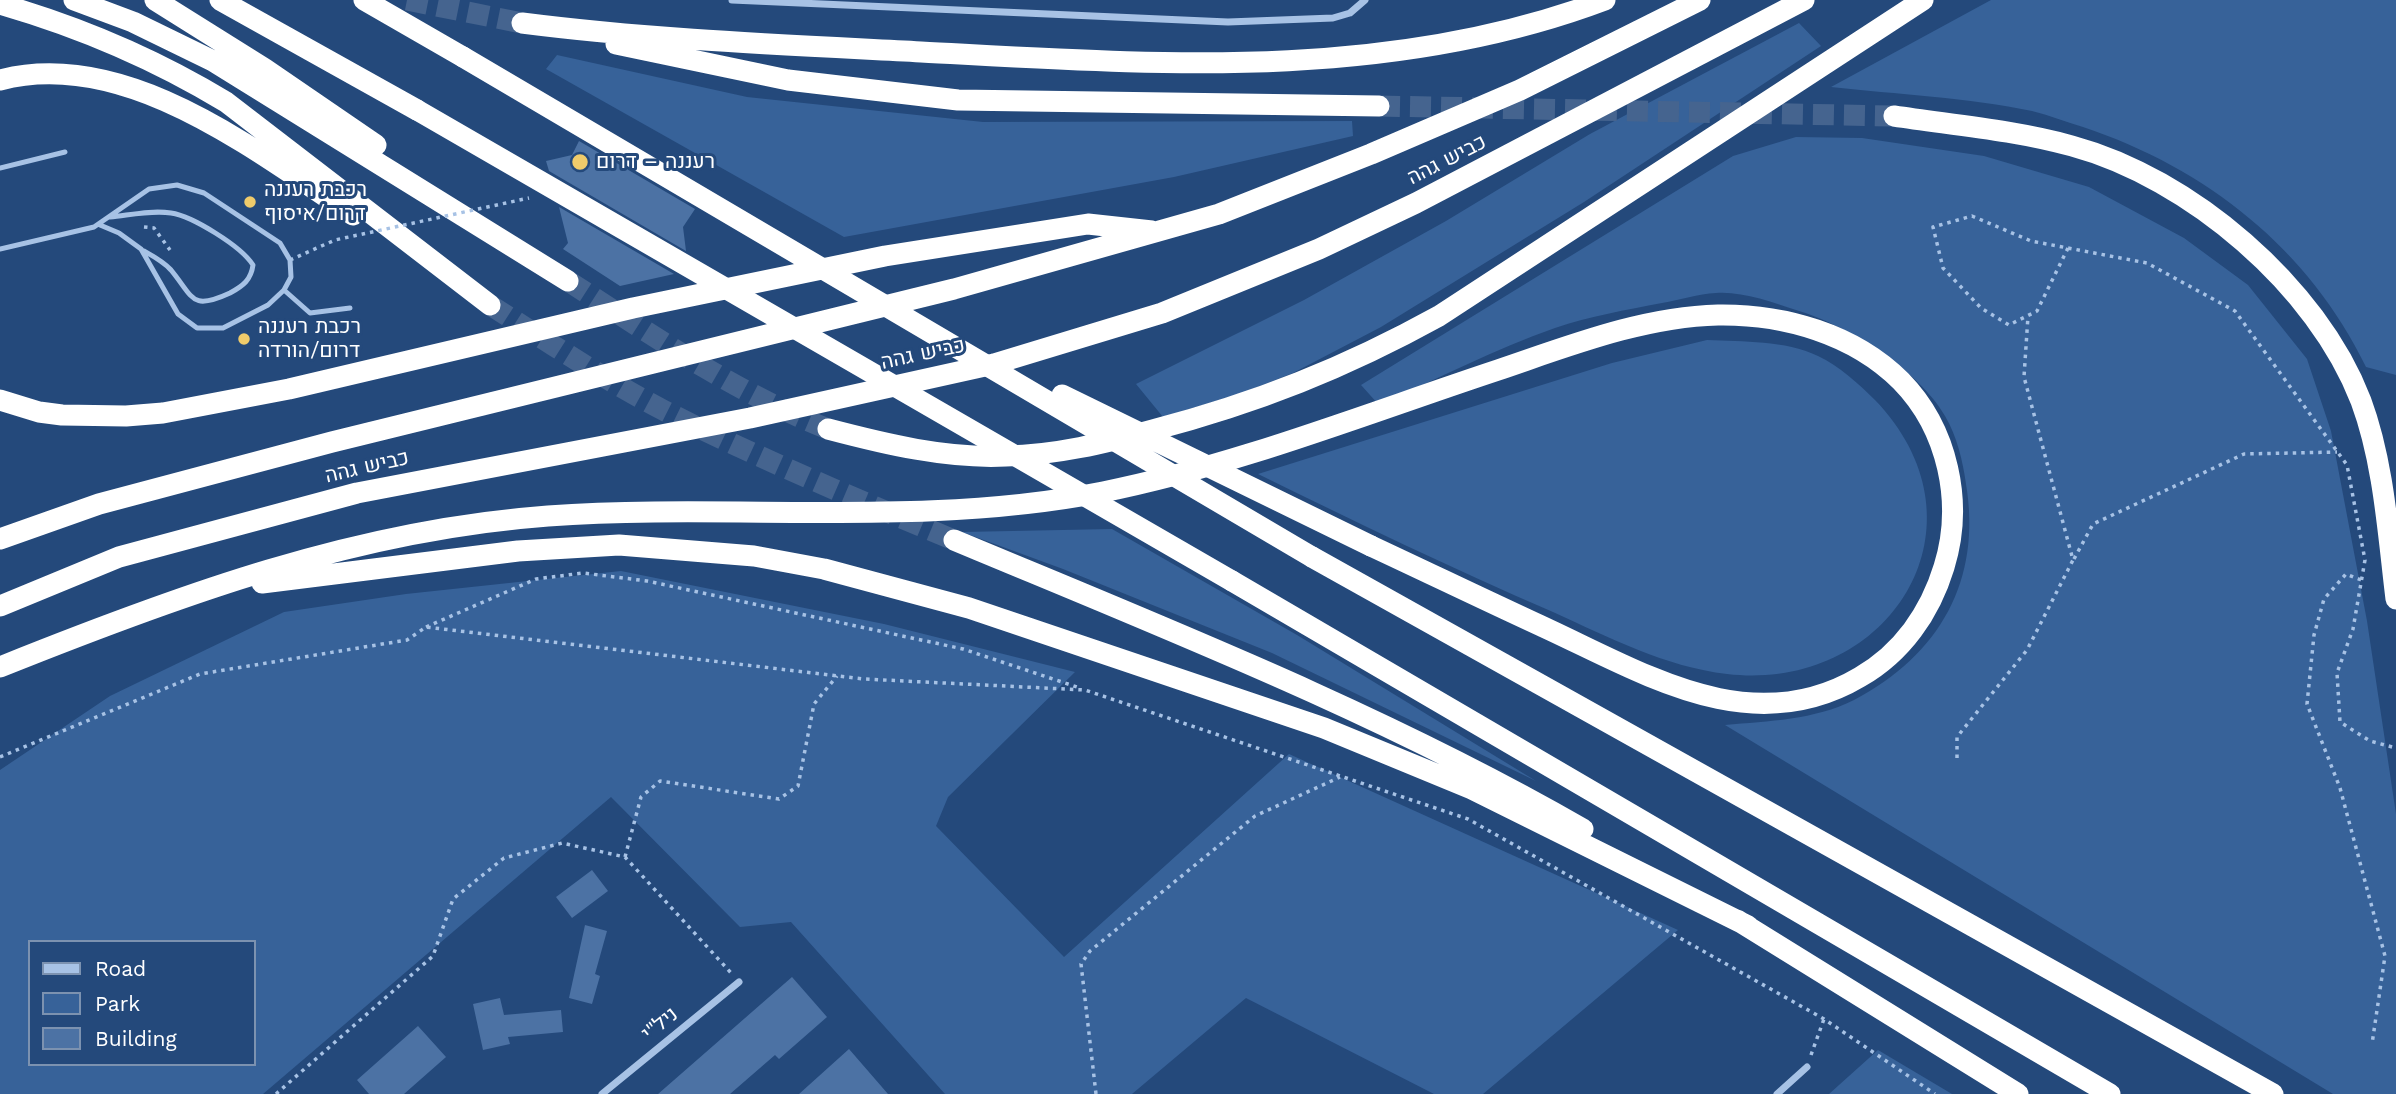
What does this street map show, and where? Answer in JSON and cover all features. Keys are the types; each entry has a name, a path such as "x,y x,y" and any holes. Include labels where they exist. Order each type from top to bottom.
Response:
{"highway":[{"path":"74,0 133,22 213,61 568,281"},
{"path":"155,0 350,126 513,246"},
{"path":"220,0 417,110 1232,581 2110,1094"},
{"path":"364,0 1312,557 2273,1094"},
{"path":"1379,106 1083,104 958,100 875,92 736,70 526,24 670,37 996,55 1132,61 1293,62 1364,57 1483,37 1605,0"},
{"name":"כביש גהה","path":"0,539 99,504 332,442 784,332 1219,214 1384,149 1520,90 1700,0"},
{"name":"כביש גהה","path":"0,606 120,557 357,493 750,418 994,364 1161,313 1319,248 1416,203 1804,0"},
{"path":"828,429 925,450 1017,456 1054,453 1111,442 1224,412 1276,394 1382,347 1439,316 1923,0"},
{"path":"0,4 107,40 189,80 226,102 482,299 262,155 164,101 120,84 78,75 44,72 0,80"},
{"path":"1894,116 2016,133 2074,147 2130,167 2180,195 2225,227 2268,267 2317,319 2341,359 2361,402 2376,457 2396,599"},
{"path":"0,400 39,412 62,415 163,413 289,389 633,309 885,256 1088,224 1160,232"},
{"path":"0,667 184,595 304,559 395,537 505,520 625,513 931,511 1062,499 1176,475 1611,333 1683,318 1723,315 1794,322 1827,333 1859,349 1890,370 1927,414 1941,445 1953,499 1949,551 1929,605 1895,652 1877,667 1831,693 1783,704 1724,700 1656,680 1371,546 894,311"},
{"path":"954,540 1244,662 1438,751 1540,804 1748,926 2018,1094"},
{"path":"184,595 454,558 619,545 754,556 824,569 969,608 1245,699 1385,751 1472,789 1748,926"}],"street":[{"path":"732,0 1228,22 1333,18 1350,13 1364,1"},
{"name":"ניל\"י","path":"607,1093 739,982"},
{"path":"1777,1094 1807,1067"}],"lane":[{"path":"0,168 65,152"},
{"path":"0,249 100,225 149,189 163,185 190,188 280,243 290,260 291,276 284,290 268,305 223,328 197,328 178,314 141,249"},
{"path":"100,225 119,233 170,269 190,297 197,302 213,301 248,281 253,265 240,249 184,216 161,212 110,217"},
{"path":"284,290 310,313 350,308"}],"path":[{"path":"252,271 290,260 335,240 542,195"},
{"path":"2068,248 2037,311 2009,325 1981,307 1943,268 1933,227 1972,216 2031,241 2068,248 2147,263 2235,311 2347,465 2365,560 2353,628 2337,673 2340,722 2370,741 2396,748"},
{"path":"140,227 154,228 176,259"},
{"path":"2028,315 2024,377 2073,560"},
{"path":"1957,758 1957,737 2027,650 2093,524 2244,454 2337,452"},
{"path":"0,757 200,674 407,640 426,627 536,579 583,573 647,581 963,649 1468,819 1824,1019 1935,1094"},
{"path":"2361,580 2346,574 2324,598 2314,635 2307,704 2340,788 2385,956 2372,1044"},
{"path":"426,627 837,676 1085,690"},
{"path":"625,857 641,797 660,781 779,799 798,786 814,704 837,676"},
{"path":"1096,1094 1081,964 1090,951 1255,816 1341,777"},
{"path":"276,1094 433,956 453,899 504,858 562,843 625,857 739,982"},
{"path":"1807,1067 1824,1019"}],"green space":[{"path":"1991,0 2396,0 2396,375 2366,367 2343,324 2315,285 2284,250 2249,218 2212,190 2171,165 2128,144 2032,111 1958,100 1831,87"},
{"path":"1799,23 1821,46 1584,202 1381,327 1293,373 1242,393 1163,417 1136,384 1304,300 1446,221 1590,134"},
{"path":"557,55 747,97 983,122 1352,121 1353,136 1174,177 844,237 546,69"},
{"path":"1796,137 1862,138 1984,156 2089,187 2184,238 2248,285 2307,359 2331,431 2367,621 2396,814 2396,1094 2333,1094 1725,725 1775,721 1823,712 1854,700 1884,682 1910,661 1931,637 1948,611 1960,583 1967,552 1969,519 1965,476 1956,441 1945,416 1933,399 1918,382 1880,351 1815,317 1756,298 1716,293 1608,314 1555,328 1488,355 1379,405 1361,385 1733,156"},
{"path":"1707,340 1778,344 1826,360 1875,400 1910,449 1926,499 1924,547 1907,591 1877,629 1835,657 1785,673 1727,674 1682,665 1616,641 1478,579 1258,474 1612,363"},
{"path":"1112,529 1297,635 1536,781 1272,653 1063,569 962,532"},
{"path":"621,571 884,624 1075,672 948,797 936,826 1064,957 1289,754 1678,930 1483,1094 1434,1094 1246,998 1132,1094 945,1094 791,922 740,927 611,797 263,1094 0,1094 0,770 110,696 284,612 406,594"},
{"path":"1878,1050 1952,1094 1829,1094"}],"building":[{"path":"579,141 695,209 683,227 686,251 549,171 546,161 572,155"},
{"path":"559,207 674,274 620,286 563,249 568,243"},
{"path":"592,870 608,891 572,918 556,897"},
{"path":"585,925 607,931 595,974 600,976 592,1004 569,998"},
{"path":"792,977 827,1017 779,1059 775,1055 730,1094 658,1094"},
{"path":"500,998 504,1015 561,1010 563,1032 508,1037 510,1044 483,1050 473,1004"},
{"path":"418,1026 446,1057 404,1094 369,1094 357,1080"},
{"path":"849,1049 888,1094 799,1094"}],"tunnel":[{"path":"407,0 522,23"},
{"path":"1379,106 1894,116"},
{"path":"568,281 727,380 828,429"},
{"path":"490,305 597,373 663,410 844,494 954,540"}],"place":[{"name":"רעננה – דרום","path":"580,162"},
{"name":"רכבת רעננה דרום/איסוף","path":"250,202"},
{"name":"רכבת רעננה דרום/הורדה","path":"244,339"}]}
